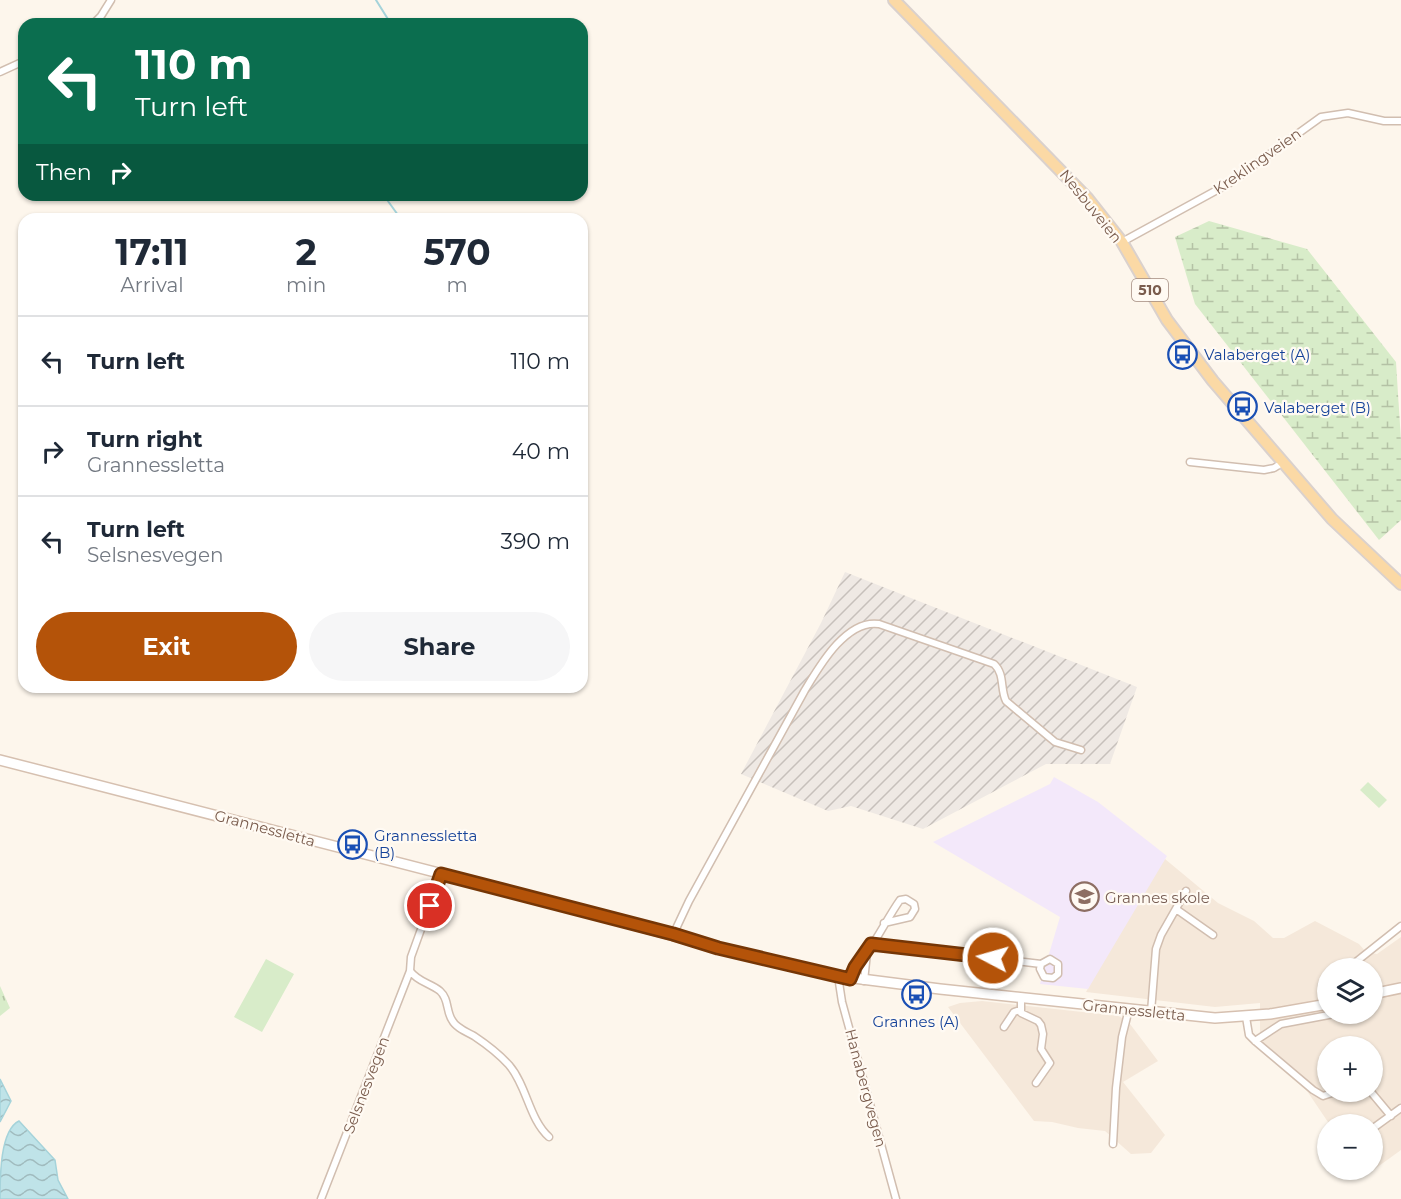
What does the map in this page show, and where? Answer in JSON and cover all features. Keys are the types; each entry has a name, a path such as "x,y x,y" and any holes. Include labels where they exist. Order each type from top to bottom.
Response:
{"main road":[{"name":"Nesbuveien","path":"897,1 1057,164 1095,207 1122,242 1167,320 1194,358 1332,519 1401,584"},
{"name":"Grannessletta","path":"0,760 673,934 718,948 850,979 1215,1018 1246,1017 1317,1006"},
{"path":"1383,992 1401,988"}],"street":[{"path":"99,18 111,0"},
{"path":"0,72 18,63"},
{"name":"Kreklingveien","path":"1122,242 1228,184 1321,117 1348,113 1384,121 1401,122"},
{"path":"1190,462 1264,470 1282,463"},
{"path":"673,934 684,909 805,690 828,654 861,627 879,624 994,664 1001,672 1006,701 1055,742 1081,750"},
{"name":"Selsnesvegen","path":"321,1199 410,971 411,957 441,874"},
{"path":"1151,1012 1156,949 1161,935 1186,891"},
{"path":"850,979 855,967 867,953 884,922 900,900 906,899 914,904 915,909 910,917 884,922"},
{"path":"1176,909 1213,935"},
{"path":"1361,958 1401,926"},
{"path":"871,944 1041,964"},
{"path":"864,981 867,953"},
{"path":"410,971 424,983 442,993 450,1018 455,1025 491,1049 507,1063 520,1082 538,1120 549,1137"},
{"name":"Hanabergvegen","path":"838,976 842,1002 896,1199"},
{"path":"1022,998 1020,1010 1024,1016 1038,1021 1043,1029 1041,1049 1050,1063 1036,1083"},
{"path":"1113,1144 1122,1037 1129,1009"},
{"path":"1004,1028 1014,1012 1020,1010"},
{"path":"1246,1017 1250,1035 1255,1041 1317,1093"},
{"path":"1255,1041 1281,1024 1317,1017"},
{"path":"1379,1102 1391,1116"},
{"path":"1383,1121 1401,1108"}],"shaded area":[{"path":"845,572 1137,687 1110,764 1046,764 923,829 851,806 828,811 741,774 821,623"},
{"name":"Grannes skole","path":"1054,777 1098,802 1167,856 1088,989 1040,984 1060,917 933,842 1050,784"},
{"path":"1165,859 1218,903 1254,921 1273,938 1284,938 1315,921 1359,944 1366,952 1377,954 1401,937 1401,1150 1383,1163 1383,1114 1323,1114 1307,1091 1260,1051 1260,1003 1215,1007 1086,992 1131,910"},
{"path":"982,1001 1119,1016 1130,1024 1158,1061 1123,1082 1165,1135 1151,1153 1131,1154 1105,1131 1034,1121 948,1007 960,1003"}],"green space":[{"path":"1209,221 1307,249 1396,362 1401,441 1401,520 1379,540 1195,304 1175,237"},
{"path":"1368,782 1387,800 1379,808 1360,790"},
{"path":"266,959 294,974 262,1032 234,1017"},
{"path":"0,986 10,1008 0,1016"}],"water":[{"path":"0,1079 11,1101 0,1122"},
{"path":"19,1121 55,1160 58,1180 68,1199 0,1199 2,1155 8,1134"}],"waterway":[{"path":"376,0 387,18"},
{"path":"388,201 397,213"}],"place":[{"name":"Valaberget (A)","path":"1183,354"},
{"name":"Valaberget (B)","path":"1243,407"},
{"name":"Grannessletta (B)","path":"353,844"},
{"name":"Grannes skole","path":"1084,897"},
{"name":"Grannes (A)","path":"916,994"}],"route":[{"path":"430,906 441,874 673,934 718,948 850,979 855,967 867,953 871,944 993,958"}]}
